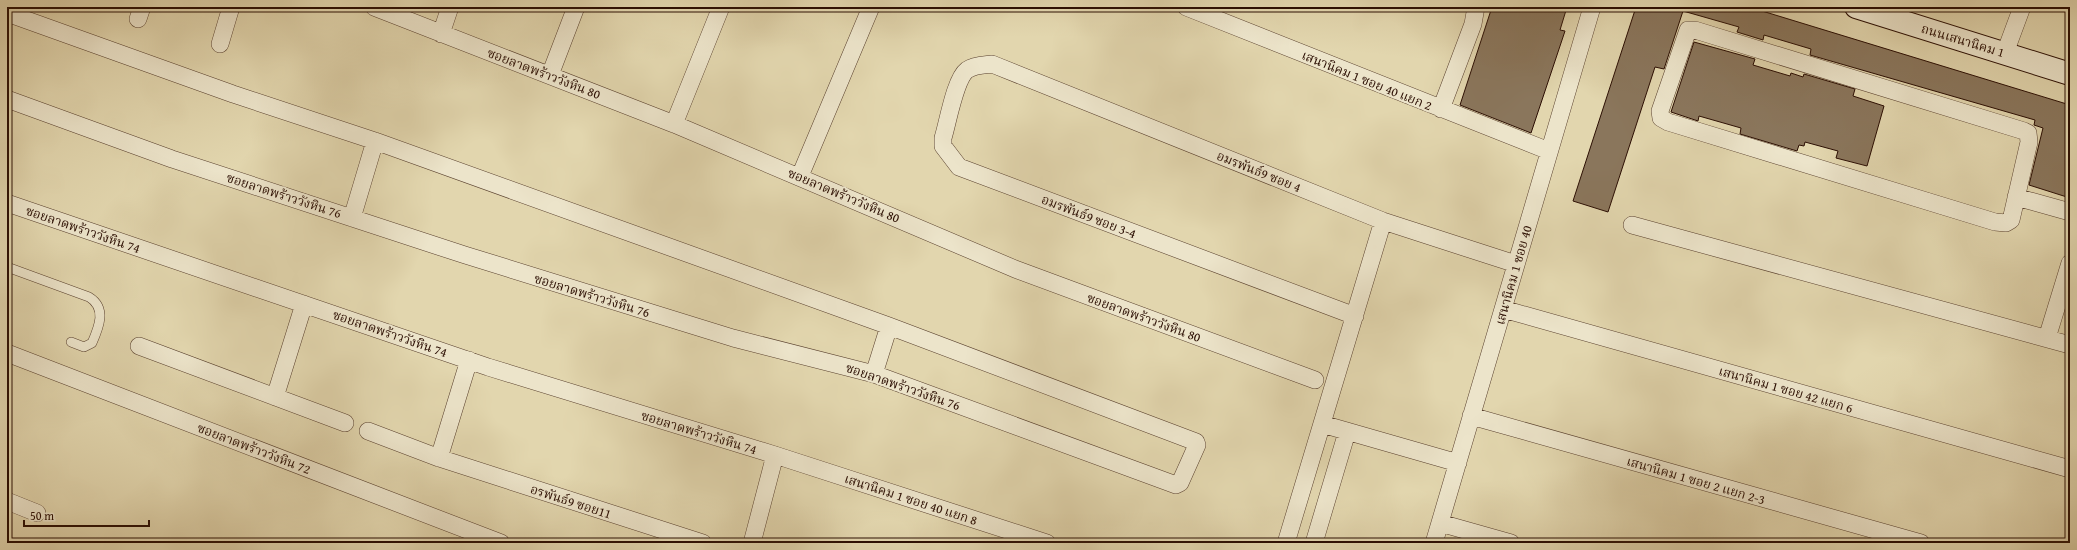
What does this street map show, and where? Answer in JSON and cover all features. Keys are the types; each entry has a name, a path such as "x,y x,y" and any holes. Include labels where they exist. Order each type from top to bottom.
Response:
{"street":[{"path":"220,44 232,7"},
{"name":"ซอยลาดพร้าววังหิน 80","path":"374,7 674,124 800,176 1015,269 1315,380"},
{"path":"441,34 450,7"},
{"path":"550,75 576,7"},
{"path":"674,124 721,7"},
{"path":"800,176 871,7"},
{"name":"เสนานิคม 1 ซอย 40 แยก 2","path":"1186,7 1549,151"},
{"path":"1441,109 1473,24 1476,7"},
{"name":"เสนานิคม 1 ซอย 40","path":"1434,543 1592,7"},
{"name":"ถนนเสนานิคม 1","path":"1856,7 2070,74"},
{"path":"2005,53 2022,7"},
{"path":"7,12 233,94 375,141 890,326 874,374"},
{"path":"1688,30 1695,30 2024,131 2028,133 2029,142 2016,196 2011,220 2006,223 2000,223 1668,122 1661,118 1660,111 1685,36 1688,30"},
{"name":"อมรพันธ์9 ซอย 3-4","path":"1004,69 992,64 979,65 967,70 960,80 943,138 943,146 959,167 1355,316"},
{"name":"อมรพันธ์9 ซอย 4","path":"1004,69 1383,221 1516,264"},
{"name":"ซอยลาดพร้าววังหิน 76","path":"7,99 172,159 465,255 732,338 874,374 1179,485 1197,443 890,326"},
{"path":"352,218 375,141"},
{"path":"2016,196 2070,212"},
{"name":"ซอยลาดพร้าววังหิน 74","path":"7,203 469,360 776,455"},
{"path":"1286,543 1383,221"},
{"path":"1632,225 2070,345"},
{"path":"2047,338 2070,264"},
{"path":"275,397 304,304"},
{"name":"เสนานิคม 1 ซอย 42 แยก 6","path":"1503,308 2070,469"},
{"path":"139,346 345,424"},
{"name":"ซอยลาดพร้าววังหิน 72","path":"7,352 501,543"},
{"path":"439,458 469,360"},
{"name":"เสนานิคม 1 ซอย 2 แยก 2-3","path":"1471,416 1920,543"},
{"path":"1322,424 1458,463"},
{"name":"อรพันธ์9 ซอย11","path":"368,431 439,458 703,543"},
{"path":"1314,543 1347,432"},
{"path":"752,543 776,455"},
{"name":"เสนานิคม 1 ซอย 40 แยก 8","path":"776,455 1047,543"},
{"path":"7,501 37,513"},
{"path":"1440,523 1511,543"}],"lane":[{"path":"7,267 89,297 96,302 100,310 101,317 92,343 84,347 71,342"}],"building":[{"path":"1492,7 1567,7 1560,30 1565,31 1531,133 1460,105"},
{"path":"1636,7 1749,7 2070,105 2070,198 2029,185 2043,128 2034,125 2035,120 1810,55 1811,49 1764,35 1763,40 1737,32 1739,27 1683,11 1664,69 1655,67 1608,212 1573,201"},
{"path":"1694,42 1755,59 1753,65 1790,76 1791,73 1803,77 1804,74 1855,89 1853,96 1884,106 1867,166 1836,158 1838,151 1805,142 1804,146 1799,145 1797,151 1740,134 1741,128 1699,116 1698,121 1671,112"}]}
